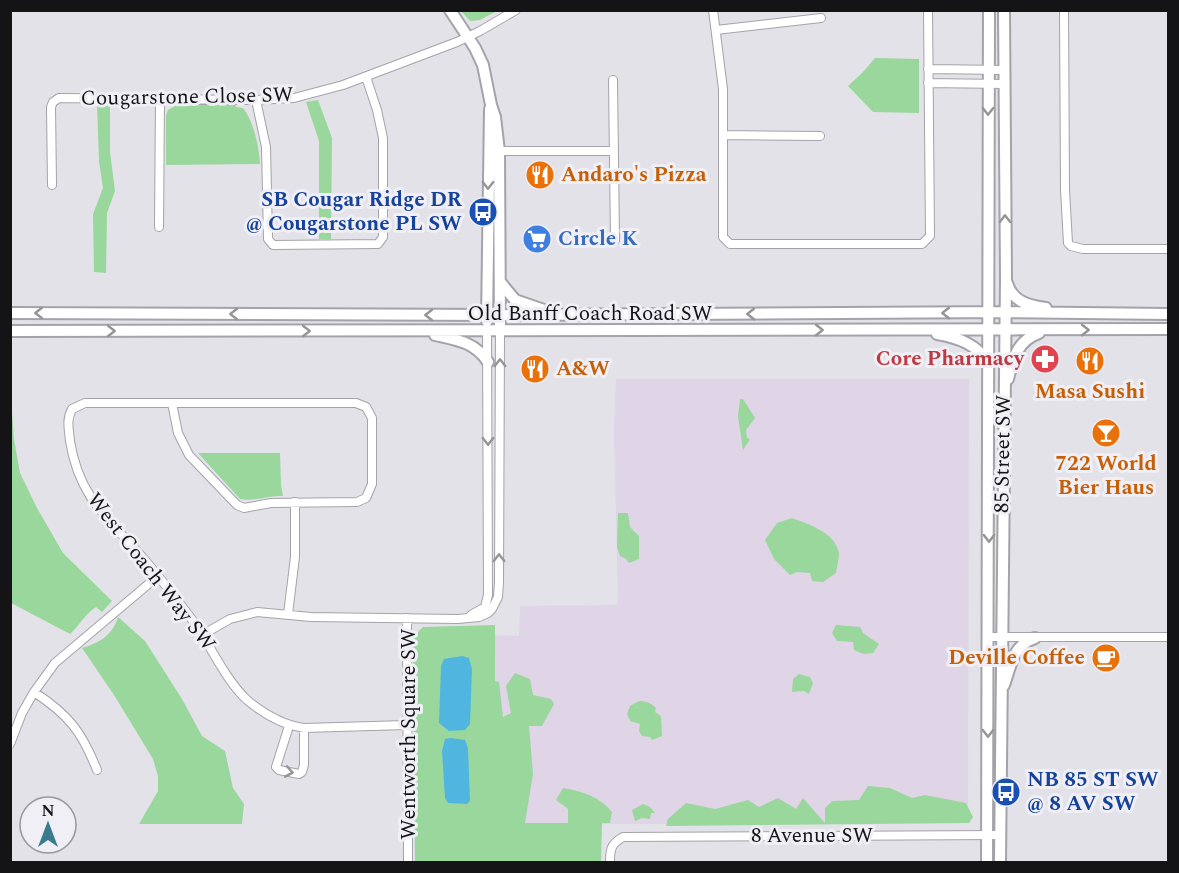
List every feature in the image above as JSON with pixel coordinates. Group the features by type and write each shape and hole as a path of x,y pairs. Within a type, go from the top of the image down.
{"main road":[{"path":"450,10 483,65 497,124 487,331"},
{"name":"85 Street SW","path":"987,862 989,10"},
{"name":"85 Street SW","path":"1000,862 1006,278 1004,10"},
{"path":"493,212 500,283 500,331"},
{"path":"1006,278 1012,294 1020,301 1035,307 1082,314"},
{"path":"500,283 515,300 559,315"},
{"name":"Old Banff Coach Road SW","path":"10,313 559,315 1005,312 1168,314"},
{"path":"912,329 945,335 969,344 983,356 988,374"},
{"name":"Old Banff Coach Road SW","path":"10,331 1168,329"},
{"path":"414,330 471,345 483,354 488,362"},
{"path":"1004,394 1012,363 1021,344 1029,336 1051,330"},
{"path":"1001,694 1015,653 1026,641 1035,638"}],"street":[{"name":"Cougarstone Close SW","path":"52,185 51,107 56,100 294,98 366,77 468,37 516,10"},
{"path":"713,10 723,76 723,237 730,244 922,244 930,236 928,10"},
{"path":"1064,10 1065,190 1068,243 1083,249 1168,249"},
{"path":"716,30 820,18"},
{"path":"928,69 1004,70"},
{"path":"256,100 266,147 268,239 273,245 378,244 383,237 384,138 366,77"},
{"path":"613,80 615,240"},
{"path":"928,83 1004,84"},
{"path":"159,226 160,99"},
{"path":"724,135 820,136"},
{"path":"494,151 614,151"},
{"path":"485,611 488,595 487,331"},
{"path":"485,611 496,603 499,592 500,331"},
{"name":"West Coach Way SW","path":"172,403 85,403 72,410 68,420 72,449 79,473 88,493 108,523 158,576 202,635 231,681 260,711 289,726 304,728 406,725"},
{"path":"172,403 356,403 366,407 372,418 370,493 357,502 271,503 244,508 232,503 189,455 178,433 172,403"},
{"path":"488,418 500,418"},
{"path":"488,499 499,499"},
{"path":"288,614 295,556 295,502"},
{"path":"10,744 22,713 55,663 158,576"},
{"name":"Wentworth Square SW","path":"408,862 407,618 459,619 485,611"},
{"path":"202,635 218,624 257,612 311,616 407,618"},
{"path":"988,637 1168,637"},
{"path":"34,692 58,708 76,727 98,770"},
{"path":"289,726 276,764 279,771 299,774 304,765 304,728"},
{"name":"8 Avenue SW","path":"610,862 610,848 623,837 1000,835"}],"shaded area":[{"path":"616,379 969,379 968,810 825,824 496,824 495,635 519,636 520,606 617,605 618,602 614,430"}],"green space":[{"path":"461,11 497,11 480,20 470,21"},
{"path":"875,58 919,59 919,113 873,112 848,86"},
{"path":"318,100 332,138 331,239 319,239 319,141 306,102"},
{"path":"235,104 236,107 243,108 253,127 260,164 166,165 166,115 168,110 175,106"},
{"path":"97,105 110,105 110,152 115,191 107,213 106,273 94,272 93,214 103,188 99,161"},
{"path":"11,399 14,439 20,473 37,508 63,553 112,601 102,612 96,607 92,610 70,634 11,603"},
{"path":"740,399 743,399 755,418 746,430 747,438 750,439 743,450 738,416"},
{"path":"198,453 280,453 283,496 240,499"},
{"path":"618,513 628,513 630,527 639,536 639,559 629,563 620,556 617,547"},
{"path":"792,518 827,534 836,546 839,553 836,573 823,582 812,581 810,573 797,572 790,575 774,559 765,540 777,523"},
{"path":"118,617 145,641 182,699 202,736 225,751 233,788 244,804 242,824 139,824 158,791 158,776 153,759 82,648 94,644 109,633"},
{"path":"495,625 495,681 499,682 503,717 511,713 506,686 515,673 530,679 533,695 551,699 554,704 542,726 529,726 533,774 525,823 568,823 568,809 556,800 563,788 584,793 596,799 612,812 610,823 602,823 601,862 415,862 413,637 423,627"},
{"path":"836,625 860,627 863,633 879,644 873,653 864,654 854,650 853,642 837,641 832,633"},
{"path":"799,674 810,677 813,683 809,694 804,691 792,692 793,679"},
{"path":"644,701 656,708 655,712 661,716 662,736 652,740 650,737 642,736 639,731 640,724 630,721 627,714 630,706"},
{"path":"868,786 890,788 912,798 925,795 966,803 973,817 969,823 666,826 668,819 686,803 715,809 748,800 759,807 778,798 796,809 803,798 825,823 825,808 832,801 859,800"},
{"path":"643,804 655,813 651,813 650,819 642,818 635,821 632,810"}],"water":[{"path":"462,656 469,658 472,669 470,724 465,730 449,731 439,723 441,666 444,659"},
{"path":"445,739 465,740 468,748 470,801 467,804 448,803 445,798 442,751"}],"place":[{"name":"Andaro's Pizza","path":"540,175"},
{"name":"SB Cougar Ridge DR @ Cougarstone PL SW","path":"483,212"},
{"name":"Circle K","path":"537,239"},
{"name":"Core Pharmacy","path":"1045,359"},
{"name":"Masa Sushi","path":"1090,361"},
{"name":"A&W","path":"535,369"},
{"name":"722 World Bier Haus","path":"1106,433"},
{"name":"Deville Coffee","path":"1106,658"},
{"name":"NB 85 ST SW @ 8 AV SW","path":"1006,792"}]}
